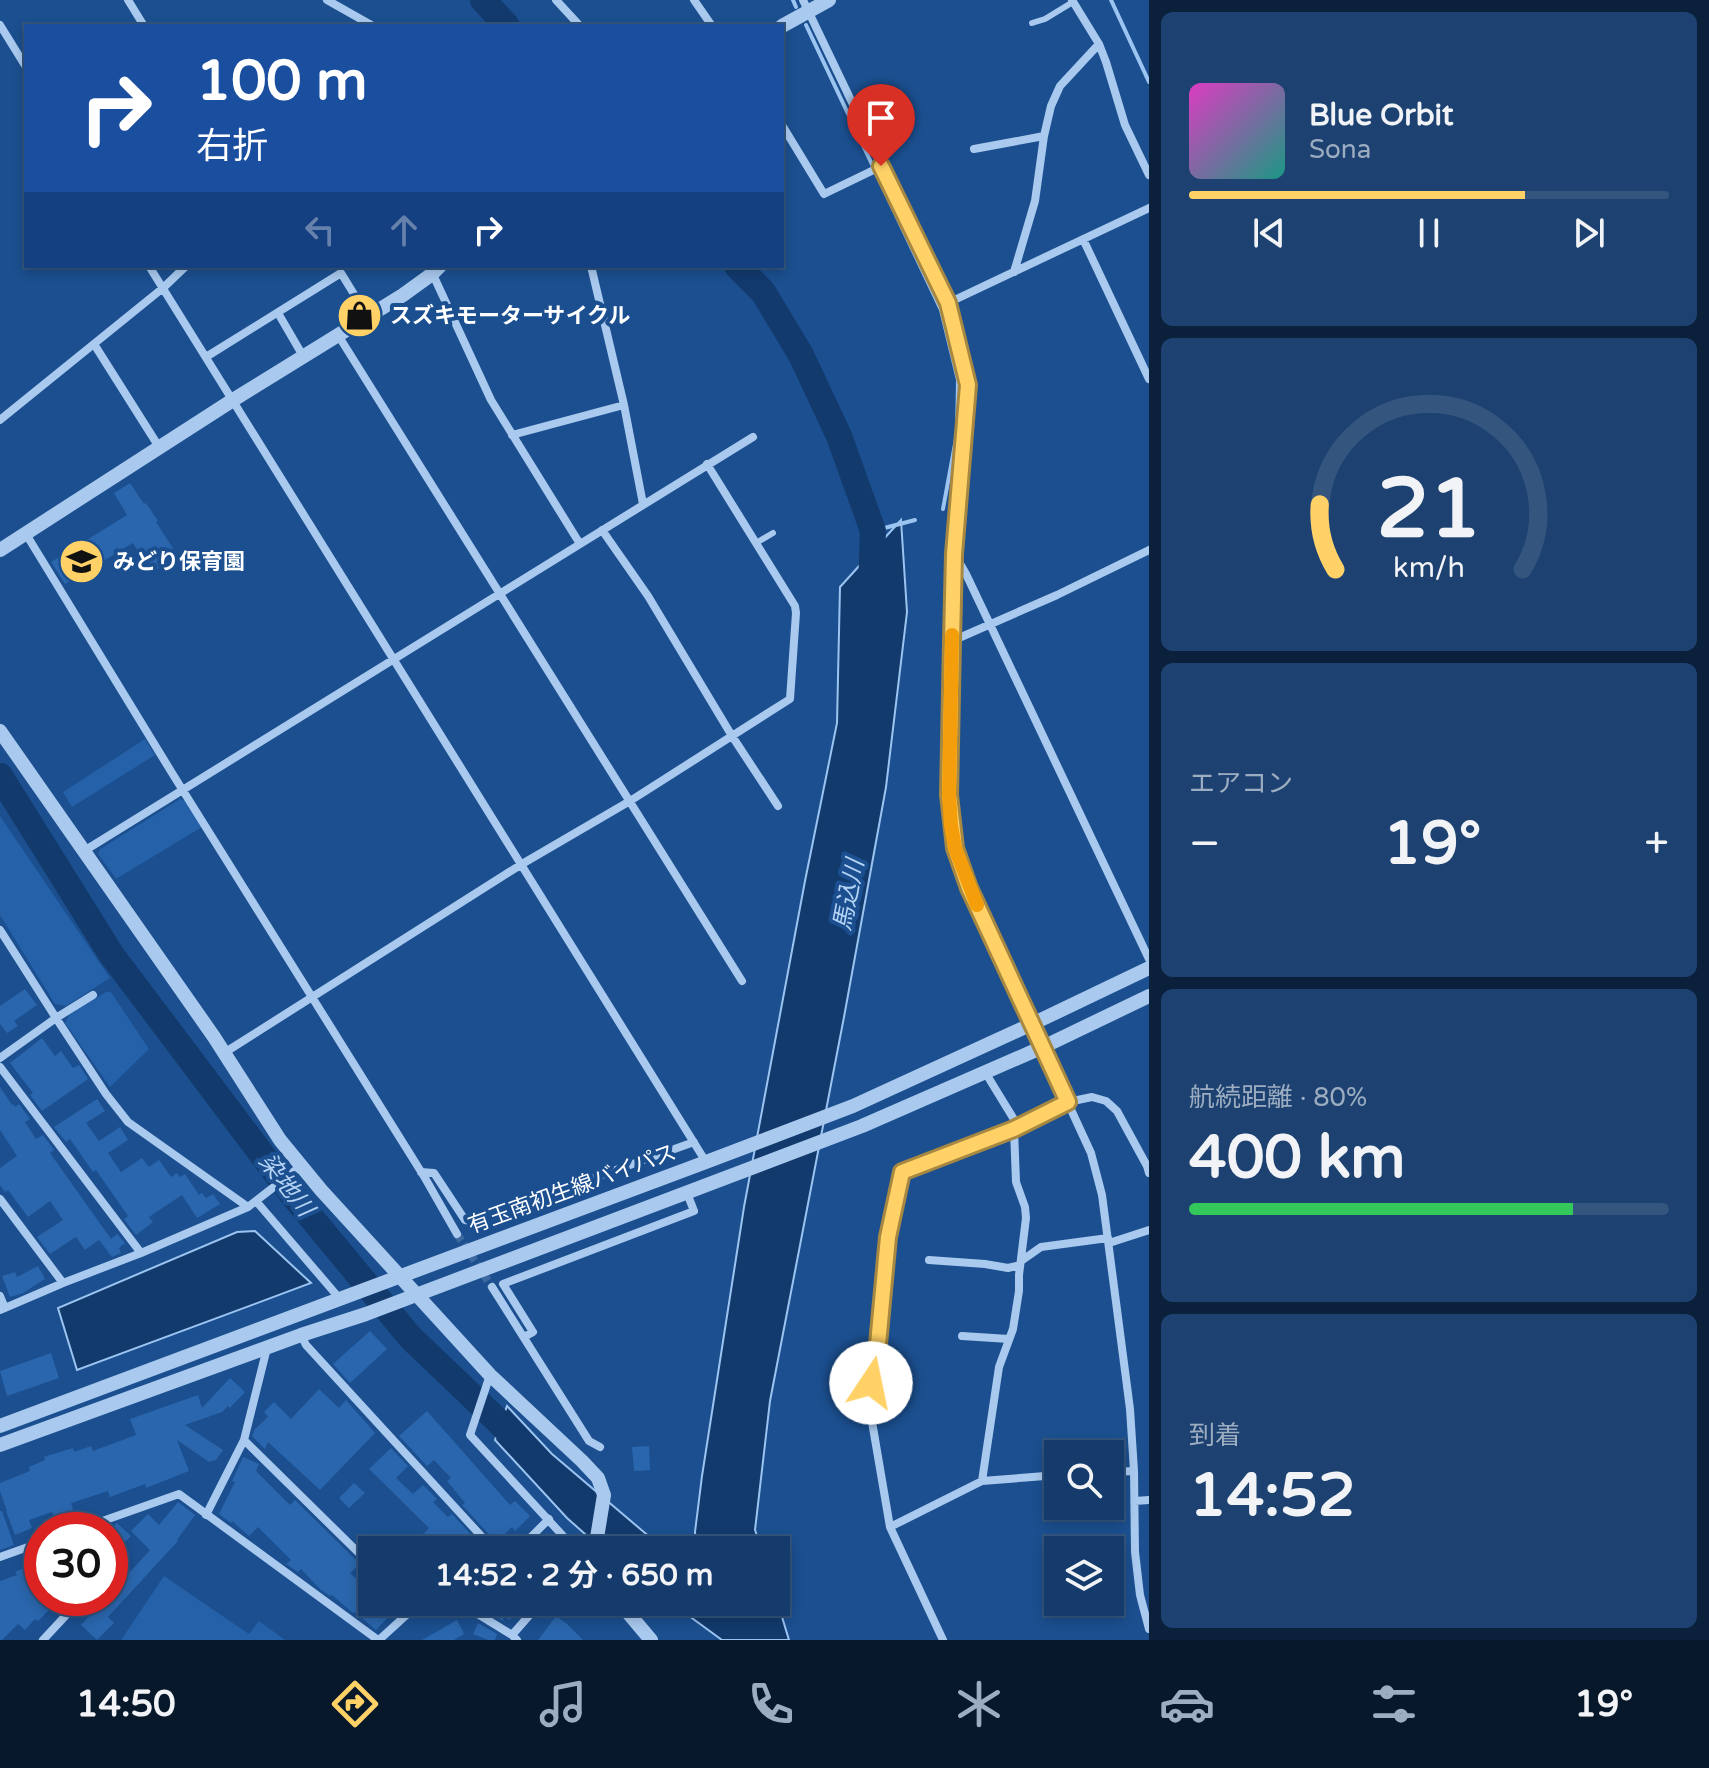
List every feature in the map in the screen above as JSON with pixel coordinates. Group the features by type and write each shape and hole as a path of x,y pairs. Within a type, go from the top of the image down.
{"street":[{"path":"128,0 143,24"},
{"path":"327,0 369,24"},
{"path":"556,0 578,24"},
{"path":"694,0 711,24"},
{"path":"784,24 806,6 829,0"},
{"path":"1073,1 1099,44 1125,125 1149,175"},
{"path":"806,6 948,303 968,385 954,554 949,795 955,848 969,888 1091,1153 1102,1195 1130,1409 1135,1552 1140,1595 1149,1629"},
{"path":"0,25 24,64"},
{"path":"1014,272 1035,201 1051,106 1060,86 1099,44"},
{"path":"784,128 824,194 881,166"},
{"path":"974,149 1044,136"},
{"path":"948,303 1149,208"},
{"path":"1083,239 1149,379"},
{"path":"150,268 706,1162"},
{"path":"0,420 184,268"},
{"path":"591,268 624,405 643,504"},
{"path":"0,550 368,317 434,269 491,400 580,544"},
{"path":"206,357 341,273 368,317"},
{"path":"278,313 303,356"},
{"path":"338,335 742,981"},
{"path":"94,344 159,447"},
{"path":"512,435 624,405"},
{"path":"84,851 753,437"},
{"path":"224,1053 522,864 788,702 791,696 795,606 707,464"},
{"path":"602,530 648,596 778,806"},
{"path":"26,534 457,1234"},
{"path":"952,641 1149,550"},
{"path":"954,554 1149,959"},
{"path":"0,731 224,1053 299,1168 413,1296 490,1375 591,1469 604,1495 597,1536"},
{"path":"0,930 106,1094 128,1122 248,1207"},
{"name":"有玉南初生線バイパス","path":"0,1426 853,1106 1149,968"},
{"path":"0,1058 93,995"},
{"name":"有玉南初生線バイパス","path":"0,1445 366,1314 856,1127 1043,1047 1149,996"},
{"path":"0,1067 141,1253"},
{"path":"982,1481 999,1367 1009,1339 1019,1291 1026,1218 1016,1182 1016,1128 985,1072"},
{"path":"943,1640 890,1527 870,1410 888,1237 902,1172 1016,1128 1068,1102 1092,1097 1106,1101 1117,1111 1149,1173"},
{"path":"421,1172 434,1173 465,1220 471,1222 694,1142"},
{"path":"0,1296 2,1309 141,1253 248,1207 299,1168"},
{"path":"524,1337 533,1332 503,1284 694,1211 687,1193"},
{"path":"0,1199 63,1283"},
{"path":"256,1201 345,1297"},
{"path":"929,1260 1008,1268 1041,1247 1109,1241 1149,1230"},
{"path":"492,1287 589,1441 600,1447"},
{"path":"301,1335 306,1345 481,1536"},
{"path":"962,1336 1009,1339"},
{"path":"206,1515 244,1440 267,1348"},
{"path":"490,1375 470,1435 564,1536"},
{"path":"244,1440 358,1552"},
{"path":"1124,1471 1134,1471"},
{"path":"890,1527 982,1481 1044,1476"},
{"path":"128,1512 179,1494 378,1640 389,1636 403,1616"},
{"path":"1135,1501 1149,1500"},
{"path":"532,1536 549,1519"},
{"path":"0,1557 24,1548"},
{"path":"43,1640 65,1616"},
{"path":"481,1616 514,1638 530,1616"},
{"path":"630,1616 646,1638"}],"lane":[{"path":"1032,23 1045,19 1073,1"},
{"path":"756,543 773,533"}],"shaded area":[{"path":"145,739 155,755 72,807 63,792"},
{"path":"180,799 186,801 202,827 116,879 98,854 100,849"},
{"path":"0,816 110,978 66,1006 55,1004 0,915"},
{"path":"106,992 111,992 149,1049 110,1087 65,1023 69,1015"},
{"path":"164,1576 249,1634 259,1621 285,1640 121,1640"}],"water":[{"path":"901,520 907,612 886,787 770,1401 755,1530 757,1536 695,1536 744,1207 837,723 840,587"},
{"path":"255,1231 311,1283 77,1370 58,1308 237,1232"},
{"path":"507,1406 552,1454 649,1536 587,1536 495,1440"},
{"path":"689,1616 782,1616 789,1640 722,1640"}],"building":[{"path":"130,483 158,521 178,556 151,573 133,543 65,584 51,562 127,515 114,493"},
{"path":"25,989 37,1005 14,1021 18,1026 7,1033 0,1024 0,1006"},
{"path":"42,1038 55,1056 61,1051 73,1068 79,1065 88,1079 42,1111 30,1095 33,1093 10,1063"},
{"path":"0,1087 12,1105 15,1107 19,1104 30,1119 25,1122 36,1139 43,1135 54,1150 50,1153 111,1239 117,1234 125,1243 119,1248 121,1253 112,1257 99,1240 85,1250 76,1237 50,1254 37,1237 63,1220 50,1201 28,1217 8,1190 5,1192 0,1185 0,1168 17,1156 0,1130"},
{"path":"97,1099 105,1111 86,1123 99,1141 120,1127 128,1140 108,1153 121,1172 142,1158 149,1167 159,1160 171,1177 177,1173 180,1177 185,1174 199,1195 202,1193 206,1198 213,1194 220,1204 197,1218 182,1195 149,1217 153,1222 136,1235 124,1219 128,1216 96,1170 93,1172 70,1139 66,1142 54,1127"},
{"path":"38,1266 45,1279 10,1297 2,1276 15,1272 17,1277"},
{"path":"370,1331 387,1349 350,1383 333,1364"},
{"path":"51,1353 59,1378 7,1396 0,1371"},
{"path":"230,1378 245,1392 230,1408 228,1406 222,1412 185,1425 223,1450 216,1460 209,1462 177,1440 189,1471 146,1488 145,1484 110,1497 108,1491 71,1503 73,1510 67,1512 24,1512 24,1531 15,1535 0,1483 30,1471 29,1467 45,1460 44,1457 73,1448 74,1452 91,1446 93,1451 136,1435 130,1419 198,1395 202,1408"},
{"path":"319,1389 339,1408 346,1400 375,1433 320,1490 268,1442 265,1449 252,1436 268,1417 264,1412 274,1402 291,1419"},
{"path":"427,1411 510,1505 515,1501 530,1516 515,1531 512,1527 502,1536 490,1536 462,1505 465,1503 447,1481 451,1478 434,1460 427,1466 399,1436"},
{"path":"649,1446 650,1470 634,1471 632,1447"},
{"path":"391,1448 408,1466 396,1478 413,1494 423,1485 437,1499 433,1502 448,1517 452,1514 472,1536 421,1536 429,1528 369,1469"},
{"path":"243,1457 259,1464 256,1471 290,1505 295,1500 358,1562 350,1573 358,1581 358,1615 321,1590 301,1569 298,1572 286,1564 291,1560 258,1527 249,1536 219,1514 235,1482 232,1481"},
{"path":"354,1483 365,1493 349,1508 339,1498"},
{"path":"178,1502 195,1515 178,1541 128,1595 128,1574 150,1550 131,1531 148,1514 159,1525"},
{"path":"0,1511 14,1545 0,1550"},
{"path":"24,1568 24,1616 43,1616 38,1621 35,1619 25,1630 18,1624 0,1640 0,1581 17,1575 15,1572"},
{"path":"89,1616 109,1616 114,1623 97,1640 81,1625"},
{"path":"360,1616 389,1616 376,1630"},
{"path":"494,1616 513,1616 510,1620 504,1617 503,1621"},
{"path":"556,1616 583,1640 538,1640"},
{"path":"457,1620 464,1634 454,1640 422,1640"},
{"path":"478,1623 497,1634 495,1640 473,1634"}],"waterway":[{"name":"馬込川","path":"483,0 505,24"},
{"path":"793,0 796,7"},
{"path":"1111,0 1149,82"},
{"path":"806,25 941,310 958,380 957,433 943,509"},
{"name":"馬込川","path":"739,268 763,292 801,355 839,436 873,531 871,587"},
{"path":"873,531 915,520"},
{"name":"染地川","path":"0,776 111,954 291,1193 410,1337 525,1450"}],"tunnel":[{"path":"457,1234 492,1287"}],"slow traffic":[{"path":"952,635 949,729 951,825 955,848 977,905"}],"place":[{"name":"スズキモーターサイクル","path":"359,316"},
{"name":"みどり保育園","path":"82,562"}],"route":[{"path":"871,1383 885,1288 888,1237 902,1172 1014,1129 1068,1102 969,888 955,848 949,795 949,729 954,554 968,385 948,303 881,166"}]}
